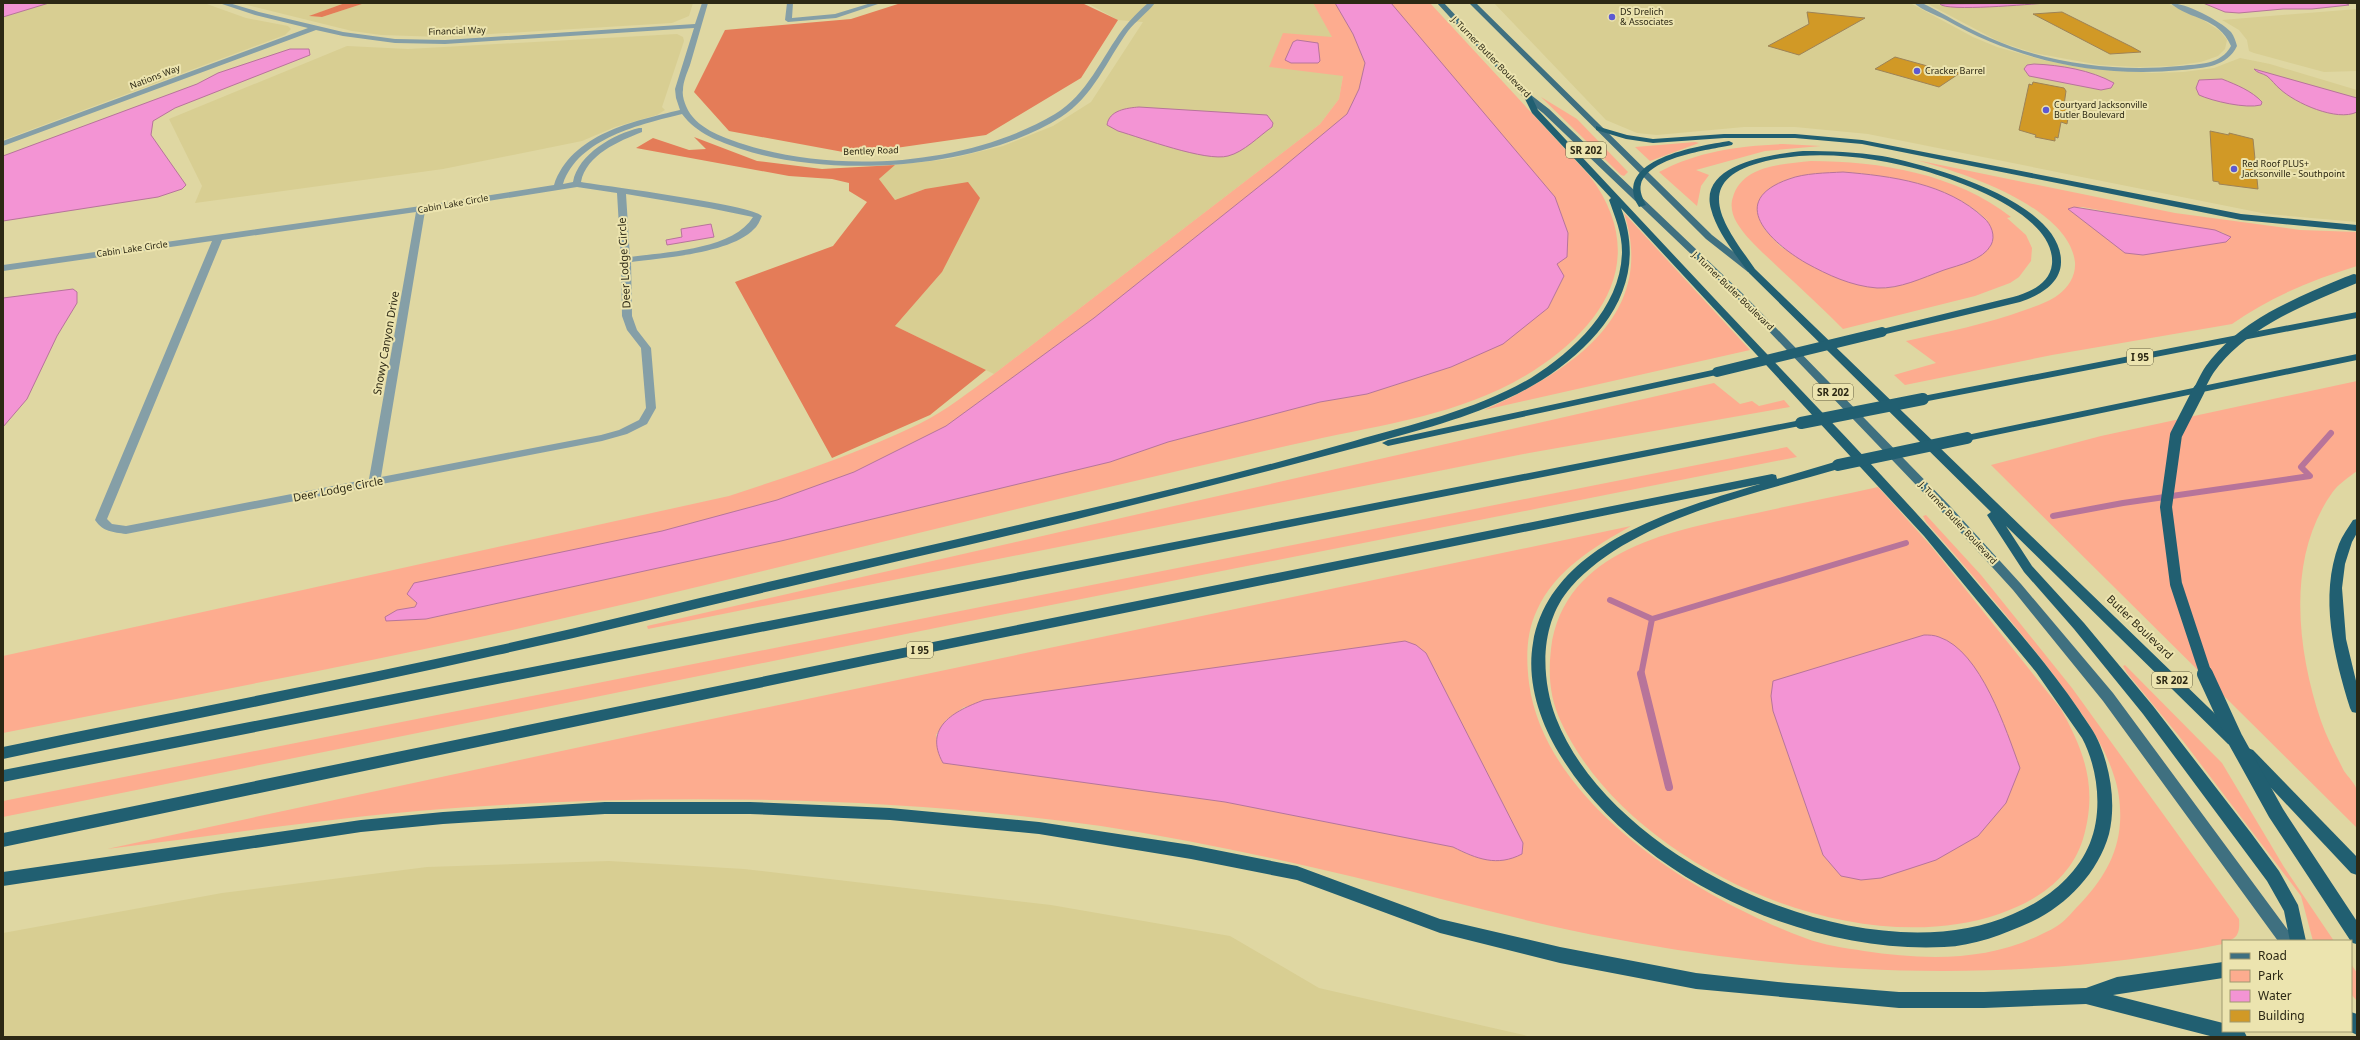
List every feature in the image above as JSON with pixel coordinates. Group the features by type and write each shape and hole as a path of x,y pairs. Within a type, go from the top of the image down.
{"highway":[{"path":"1528,97 1535,111 1887,486 2025,650 2064,699 2092,743 2105,786 2105,811 2102,836 2091,861 2073,885 2049,904 2021,920 1987,932 1954,939 1918,941 1876,937 1835,930 1791,918 1754,904 1710,883 1670,859 1636,832 1583,779 1549,726 1541,698 1538,673 1538,648 1543,626 1552,605 1567,583 1591,561 1628,538 1688,512 1838,465"},
{"path":"1599,128 1626,137 1653,141 1724,136 1795,136 1862,142 2241,217 2357,228"},
{"path":"1642,205 1637,194 1637,183 1644,172 1677,155 1696,149 1758,137"},
{"path":"1295,462 1469,427 1717,372 2019,298 2042,288 2054,274 2057,261 2053,244 2041,227 1999,197 1944,174 1913,165 1867,157 1821,153 1791,155 1746,164 1731,172 1718,183 1714,194 1713,205 1718,219 1751,270"},
{"path":"3,753 466,658 984,538 1295,462 1442,421 1482,406 1515,391 1566,358 1590,336 1607,314 1624,276 1626,248 1624,233 1617,208 1607,189"},
{"name":"SR 202","path":"1751,270 1982,497"},
{"path":"2355,279 2297,303 2248,333 2210,369 2188,401 2174,436 2167,476 2167,534 2180,601 2201,665 2224,718 2264,792 2317,879 2357,936"},
{"name":"I 95","path":"3,776 2357,315"},
{"name":"I 95","path":"3,840 875,658 1838,465 2357,357"},
{"path":"1982,497 2028,569 2079,626 2148,710 2255,851 2292,910 2298,940"},
{"name":"Butler Boulevard","path":"1982,497 2248,754 2357,868"},
{"path":"2357,522 2348,534 2338,571 2336,604 2340,651 2357,708"},
{"path":"3,879 361,826 443,818 605,808 750,808 890,814 1039,828 1190,852 1297,873 1440,926 1560,956 1696,981 1788,991 1899,1000 1984,1000 2086,996 2206,1026 2222,1032"},
{"path":"2086,996 2117,985 2222,970"},
{"path":"2223,1032 2238,1037"}],"main road":[{"name":"J. Turner Butler Boulevard","path":"1440,3 1528,97 1546,111 1642,205 1744,301 1945,508 2017,587 2108,697 2287,940"},
{"name":"SR 202","path":"1472,3 1709,237 1751,270"}],"street":[{"name":"Financial Way","path":"222,3 314,28 366,38 438,42 698,26"},
{"name":"Bentley Road","path":"704,3 679,89 678,100 690,118 712,136 754,152 778,158 819,162 880,162 962,152 1028,131 1058,116 1073,105 1090,88 1130,22 1152,3"},
{"path":"790,3 788,20 836,16 878,3"},
{"path":"1917,3 1998,44 2032,55 2082,65 2144,70 2169,70 2205,65 2224,59 2232,51 2234,46 2229,34 2216,24 2173,3"},
{"name":"Bentley Road","path":"1130,22 1129,14 1132,10"},
{"name":"Nations Way","path":"3,144 314,28"},
{"path":"558,186 568,163 600,137 627,126 685,111"},
{"path":"577,184 578,175 586,164 620,137 658,125 690,118"},
{"name":"Cabin Lake Circle","path":"3,268 219,236 421,209 577,184 621,190 744,212 758,216 755,224 735,240 716,246 626,260"},
{"name":"Deer Lodge Circle","path":"219,236 101,520 108,527 126,530 602,438 623,432 643,422 651,408 650,369 646,348 632,330 627,316 626,260 621,190"},
{"name":"Snowy Canyon Drive","path":"374,482 421,209"}],"shaded area":[{"path":"49,3 204,3 246,18 288,26 291,29 285,35 3,140 3,17"},
{"path":"239,3 345,3 310,16 322,17 365,3 693,3 689,16 672,23 442,37 381,35 352,31"},
{"path":"345,3 365,3 322,17 309,16"},
{"path":"901,3 1082,3 1118,20 1081,78 986,135 854,154 729,131 694,92 725,30 851,19"},
{"path":"1087,3 1313,3 1333,37 1343,76 1339,99 1320,124 994,374 895,326 942,272 925,189 895,200 879,179 895,165 949,159 1003,146 1053,126 1091,102 1143,22 1118,20"},
{"path":"1494,3 1910,3 1973,37 1997,47 2043,60 2078,67 2152,73 2183,72 2214,68 2240,58 2270,64 2357,90 2357,222 2267,214 1868,134 1795,127 1744,127 1657,135 1637,133 1606,120"},
{"path":"1926,3 2167,3 2203,20 2220,31 2227,40 2225,49 2218,56 2201,62 2172,66 2137,67 2099,65 2034,53 2000,42"},
{"path":"2357,9 2357,71 2324,72 2254,53 2249,51 2247,40 2239,30 2222,20"},
{"path":"677,34 683,37 684,41 662,107 665,110 657,115 615,127 582,141 443,169 195,203 202,186 169,119 347,46 408,49"},
{"path":"694,137 757,161 822,169 895,165 879,179 895,200 925,189 968,182 980,198 942,272 895,326 986,370 930,415 832,458 735,282 833,246 867,202 849,191 849,183 832,179 789,176 636,148 653,138 689,150 706,149"},
{"path":"609,861 744,869 1051,905 1230,936 1319,988 1532,1037 3,1037 3,933 222,893 427,867"}],"green space":[{"path":"1313,3 1335,3 1353,34 1365,63 1359,89 1347,114 1276,173 1094,318 946,426 854,472 777,500 662,531 417,604 415,607 397,610 426,619 781,541 1110,462 1168,442 1320,402 1367,394 1451,367 1548,308 1564,276 1556,264 1568,233 1555,197 1390,3 1430,3 1589,175 1607,204 1616,232 1617,259 1612,285 1599,309 1582,331 1559,352 1533,371 1507,386 1452,408 1396,423 1156,476 647,599 433,647 3,733 3,656 729,496 849,454 896,435 929,419 994,374 1320,124 1339,99 1343,76 1269,67 1283,33 1332,37"},
{"path":"1541,97 1577,119 1628,172 1624,176 1621,175"},
{"path":"1695,142 1699,143 1650,161 1635,147"},
{"path":"1783,144 1821,146 1765,151 1696,170 1709,175 1701,186 1697,206 1659,172 1704,154 1735,148"},
{"path":"1916,160 2175,213 2300,230 2357,232 2357,266 2308,283 2276,297 2246,314 2232,324 2052,355 1905,385 1894,375 1936,363 1906,341 1996,319 2047,302 2058,295 2065,288 2073,276 2075,267 2075,262 2068,242 2054,224 2033,208 2010,194 1959,173","holes":["2082,207 2225,233 2143,255 2125,253 2068,209"]},
{"path":"1811,161 1890,167 1942,180 1966,190 1989,202 2011,217 2007,218 2026,235 2032,248 2031,261 2019,277 2010,283 1975,296 1843,329 1752,242 1741,230 1733,213 1733,197 1738,186 1745,178 1765,168","holes":["1843,172 1901,179 1938,190 1956,198 1987,220 1895,287 1878,288 1848,282 1781,247 1765,230 1768,189 1790,178"]},
{"path":"1624,213 1750,350 1484,410 1546,378 1574,359 1598,337 1617,311 1628,282 1631,250"},
{"path":"2357,381 2357,471 2334,490 2317,519 2308,546 2302,575 2300,605 2306,665 2313,693 2321,721 2329,740 2344,771 2354,783 2357,791 2357,828 1991,465 2101,436"},
{"path":"1714,383 1740,404 1752,401 1759,406 1784,400 1790,407 1529,453 648,629 647,626"},
{"path":"1787,447 1797,457 965,622 3,817 3,801"},
{"path":"1878,487 1931,546 2061,709 2077,741 2087,771 2089,803 2087,821 2078,853 2061,876 2051,886 2039,895 2013,909 1999,914 1940,926 1877,925 1812,913 1748,890 1689,858 1636,819 1592,773 1561,722 1554,704 1550,678 1550,659 1551,649 1560,615 1577,588 1600,566 1628,550 1659,537 1692,527","holes":["1924,635 1940,637 1957,649 1841,876 1823,855 1773,711"]},
{"path":"1926,515 1981,575 2072,688 2239,919 2239,928 2235,937 2230,940 2222,940 2222,944 2148,957 2073,965 1996,970 1919,971 1842,968 1765,961 1690,952 1582,933 1323,870 1228,849 1101,826 1024,816 945,809 786,800 626,800 424,810 288,825 107,849 664,729 1631,526 1603,542 1565,571 1545,596 1533,619 1527,655 1529,683 1541,727 1564,769 1596,807 1634,842 1676,872 1720,899 1764,921 1819,943 1864,951 1932,957 1977,954 1999,950 2042,934 2063,922 2079,905 2101,878 2112,857 2119,835 2119,799 2116,781 2109,763 2097,737 2081,713 2025,638 1926,522 1923,516","holes":["1416,645 1426,653 1523,843 1522,854 1469,855 1453,847 1225,802 943,763 936,735 946,720 964,707"]},
{"path":"2125,665 2222,763 2284,867 2333,940 2313,940 2301,896 2183,741 2127,673 2123,666"},
{"path":"2352,966 2357,973 2357,1001 2352,995"}],"water":[{"path":"3,3 49,3 3,17"},
{"path":"1335,3 1391,3 1555,197 1568,233 1567,257 1557,264 1564,276 1548,308 1503,344 1451,367 1367,394 1320,402 1168,442 1110,462 781,541 426,619 386,621 385,617 397,610 415,607 417,603 407,594 414,583 662,531 777,500 854,472 946,426 1094,318 1276,173 1347,114 1359,89 1365,63 1353,34"},
{"path":"2047,3 1972,7 1946,6 1940,4"},
{"path":"2203,3 2345,3 2349,5 2312,9 2283,9 2239,13 2225,12"},
{"path":"1297,40 1318,43 1320,61 1318,63 1291,63 1285,60 1293,42"},
{"path":"290,49 309,49 310,55 175,108 153,121 151,135 186,185 182,189 158,197 3,221 3,156 197,84 218,73"},
{"path":"2034,64 2075,69 2105,78 2114,83 2111,88 2101,90 2029,76 2024,69 2027,65"},
{"path":"2254,69 2357,98 2357,112 2339,115 2317,110 2296,100 2278,87 2267,76"},
{"path":"2222,79 2249,91 2262,102 2261,105 2247,106 2229,104 2199,95 2196,88 2199,80"},
{"path":"1139,107 1267,115 1273,123 1272,127 1246,147 1234,154 1218,157 1205,156 1158,144 1118,131 1107,125 1108,120 1115,113 1124,109"},
{"path":"1843,172 1880,176 1918,183 1953,197 1969,206 1987,221 1993,234 1991,245 1982,255 1977,258 1894,287 1867,287 1823,272 1806,263 1779,244 1768,233 1760,221 1757,210 1760,198 1770,188 1789,179 1809,174"},
{"path":"2074,207 2215,230 2231,237 2226,242 2143,255 2125,253 2068,209"},
{"path":"711,224 714,237 667,245 666,240 682,237 681,229"},
{"path":"73,289 77,292 77,303 57,336 27,399 3,427 3,298"},
{"path":"1924,635 1937,636 1954,645 1967,658 1990,694 2020,768 2006,803 1978,836 1936,860 1881,878 1861,880 1841,876 1823,855 1773,711 1771,696 1773,681"},
{"path":"1405,641 1416,645 1426,653 1523,843 1522,854 1504,860 1487,860 1470,855 1453,847 1225,802 943,763 938,750 937,740 939,730 945,722 962,709 984,700"}],"building":[{"path":"1807,12 1865,18 1799,55 1768,46 1809,24"},
{"path":"2062,12 2141,52 2110,54 2033,14"},
{"name":"Cracker Barrel","path":"1895,57 1960,73 1939,87 1875,69"},
{"name":"Courtyard Jacksonville Butler Boulevard","path":"2033,82 2064,88 2066,91 2064,105 2070,106 2067,124 2061,122 2058,138 2055,137 2055,141 2035,137 2036,135 2019,130 2029,84 2032,85"},
{"name":"Red Roof PLUS+ Jacksonville - Southpoint","path":"2210,131 2229,135 2229,133 2253,139 2258,189 2219,184 2219,182 2213,181"}],"waterway":[{"path":"2053,516 2123,503 2310,476 2301,467 2331,433"},
{"path":"1652,619 1906,543"},
{"path":"1610,600 1652,619"},
{"path":"1641,674 1652,619"},
{"path":"1641,674 1669,787"}],"place":[{"name":"DS Drelich & Associates","path":"1612,17"},
{"name":"Cracker Barrel","path":"1917,71"},
{"name":"Courtyard Jacksonville Butler Boulevard","path":"2046,110"},
{"name":"Red Roof PLUS+ Jacksonville - Southpoint","path":"2234,169"}]}
